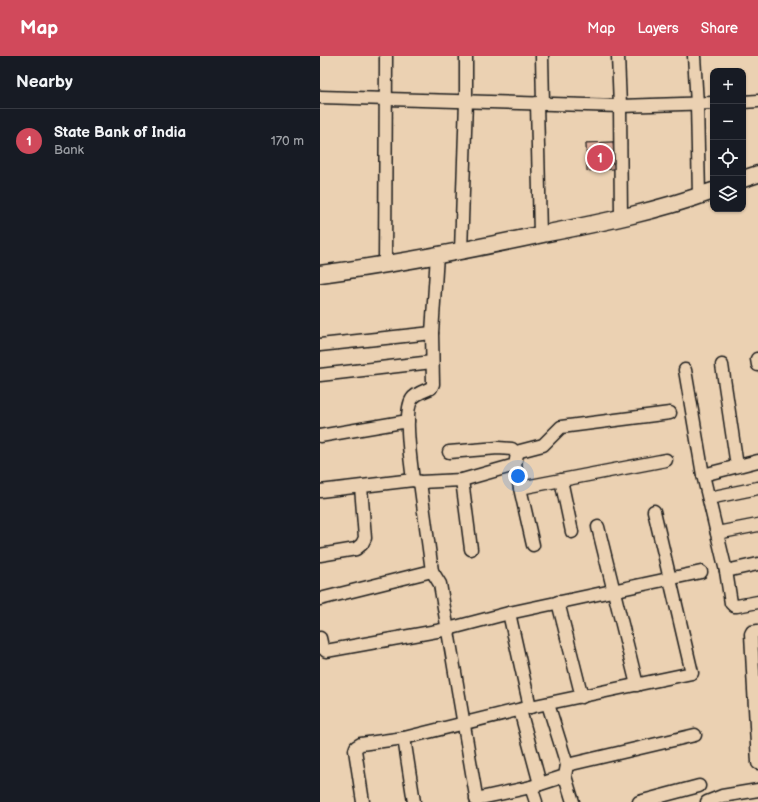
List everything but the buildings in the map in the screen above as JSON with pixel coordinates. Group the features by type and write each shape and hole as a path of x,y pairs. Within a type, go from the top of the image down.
{"street":[{"path":"385,265 386,56"},
{"path":"461,251 466,56"},
{"path":"540,235 540,104 542,56"},
{"path":"618,56 620,106 620,218"},
{"path":"320,274 385,265 540,235 620,218 706,193 694,56"},
{"path":"320,97 620,106 710,103"},
{"path":"746,102 758,101"},
{"path":"746,178 758,174"},
{"path":"437,255 432,333 432,387 412,399 408,421 416,481 432,571 440,584 477,800 536,785 566,770 695,735"},
{"path":"320,345 432,333"},
{"path":"320,375 432,362"},
{"path":"722,366 737,466"},
{"path":"685,370 704,475 726,571 731,603 734,606 737,606 758,602"},
{"path":"320,491 416,481 462,480 516,459 520,451 543,445 561,427 670,413"},
{"path":"320,436 408,421"},
{"path":"449,452 498,448 512,449 516,459 520,488 533,545"},
{"path":"520,488 666,460"},
{"path":"704,475 758,461"},
{"path":"462,480 471,549"},
{"path":"561,480 572,532"},
{"path":"320,555 356,549 362,544 365,538 361,486"},
{"path":"709,498 758,488"},
{"path":"363,802 355,750 356,746 361,744 404,738 525,708 692,674 654,511"},
{"path":"717,533 758,525"},
{"path":"598,527 637,685"},
{"path":"726,571 758,564"},
{"path":"320,599 432,571"},
{"path":"320,638 322,647 326,651 448,629 509,613 701,572"},
{"path":"558,602 582,697"},
{"path":"509,613 525,708 536,785 536,802"},
{"path":"758,631 752,632 751,634 758,763"},
{"path":"548,704 573,802"},
{"path":"404,738 414,802"},
{"path":"639,802 699,786"},
{"path":"707,802 722,796 758,790"}],"place":[{"name":"State Bank of India","path":"600,158"}]}
